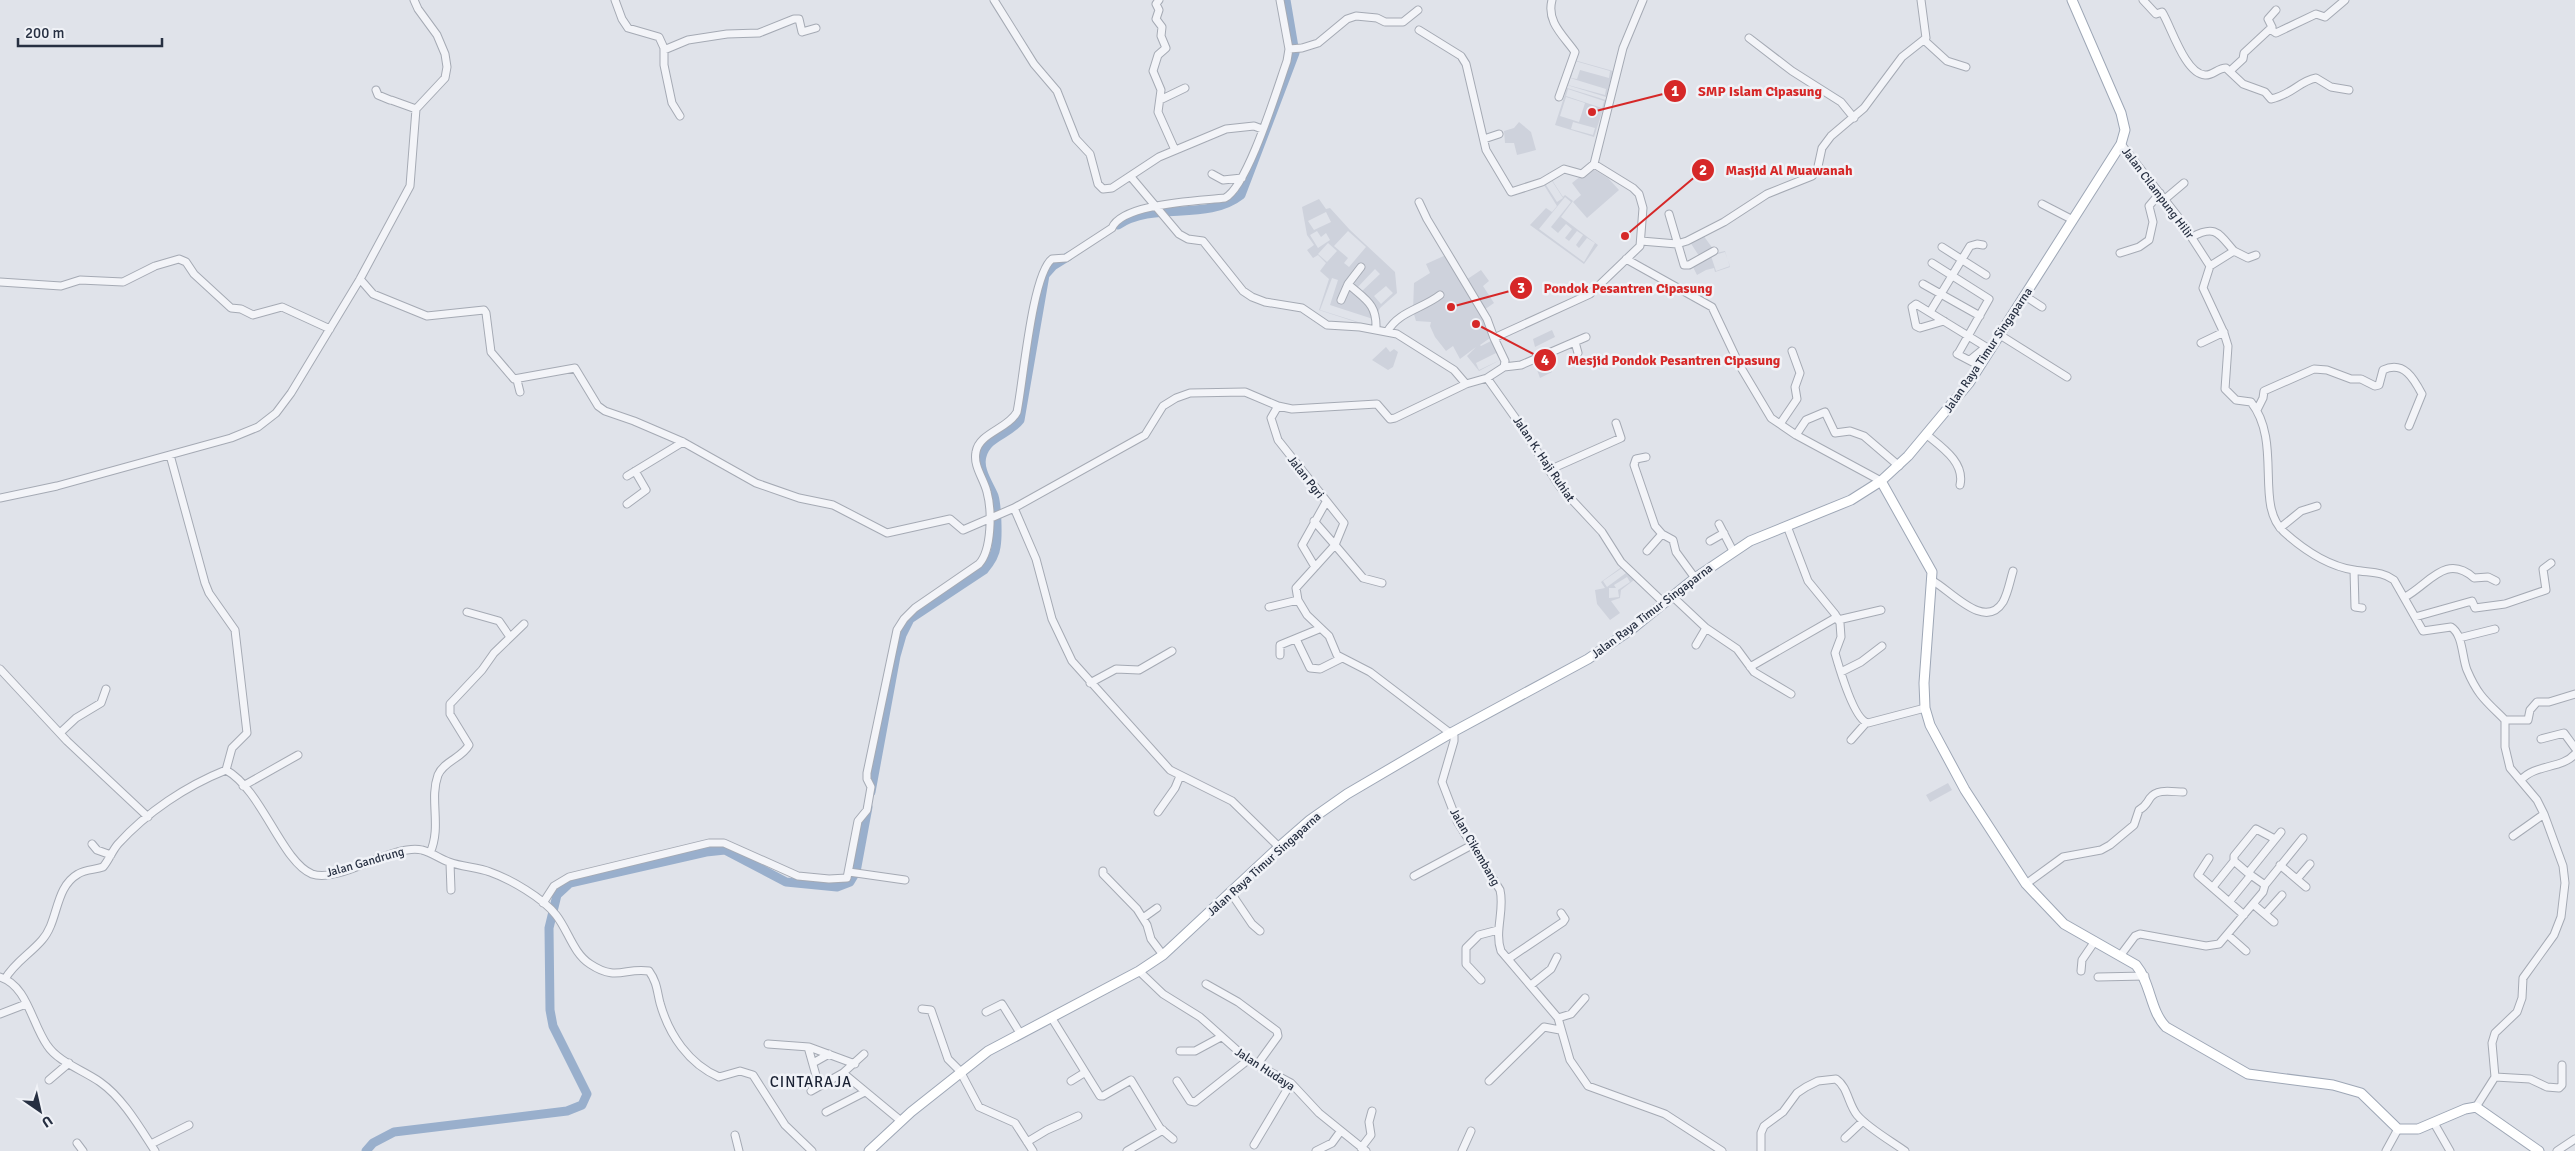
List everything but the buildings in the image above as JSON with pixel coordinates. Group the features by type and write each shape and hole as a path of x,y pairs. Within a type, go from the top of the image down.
{"main road":[{"name":"Jalan Raya Timur Singaparna","path":"869,1151 960,1071 988,1051 1154,962 1310,820 1347,794 1452,733 1588,659 1632,629 1695,578 1733,551 1750,541 1851,500 1881,481 1899,466 1927,435 1980,366 1988,349 2000,335 2121,144 2125,126 2121,113 2072,0"},
{"path":"1881,481 1931,568 1933,581 1924,684 1925,708 1930,725 1965,790 2026,884 2060,920 2136,966 2145,976 2160,1020 2166,1027 2248,1074 2333,1085 2361,1093 2398,1129 2418,1129 2465,1109 2476,1107 2540,1151"}],"street":[{"path":"0,498 57,486 231,438 258,427 276,413 360,280 410,186 416,108 444,78 447,67 445,54 437,35 418,10 414,0"},
{"path":"615,0 622,20 628,28 638,33 657,35 664,50 664,65 672,103 680,116"},
{"path":"994,0 1034,64 1057,91 1076,139 1090,154 1098,184 1106,190 1131,177 1150,162 1226,129 1254,126 1262,129"},
{"path":"1159,0 1156,4 1158,10 1156,19 1162,26 1161,36 1166,48 1158,55 1153,71 1160,87 1159,116 1175,150"},
{"path":"545,904 554,886 569,877 709,843 724,843 798,876 840,880 847,878 853,873 858,821 867,810 871,787 867,779 867,773 897,630 904,619 915,608 969,572 984,559 989,546 987,492 976,462 976,450 979,443 1009,424 1017,412 1029,334 1043,270 1052,260 1066,258 1112,228 1116,221 1127,214 1225,198 1235,190 1242,178 1293,49 1280,0"},
{"path":"1552,0 1550,8 1555,24 1562,38 1575,52 1559,97"},
{"path":"1419,30 1461,56 1466,64 1487,154 1510,192 1542,182 1564,169 1582,174 1595,166 1624,48 1643,0"},
{"path":"2143,0 2156,14 2162,12 2171,27 2174,41 2185,60 2202,75 2207,75 2220,68 2230,71 2242,84 2265,92 2271,99 2283,97 2305,82 2316,78 2331,87 2349,90"},
{"path":"2270,29 2276,33 2316,14 2325,17 2345,0"},
{"path":"1641,242 1677,244 1724,222 1767,194 1812,176 1817,171 1819,157 1826,142 1864,108 1902,57 1924,40 1927,34 1922,1"},
{"path":"1293,49 1318,43 1347,19 1356,16 1377,18 1385,22 1403,22 1418,10"},
{"path":"2230,71 2243,59 2244,53 2270,29 2272,26 2268,19 2276,10"},
{"path":"664,50 688,40 727,34 759,34 794,19 799,19 802,32 816,28"},
{"path":"1749,38 1792,71 1841,102 1854,118"},
{"path":"1924,40 1947,61 1966,67"},
{"path":"1160,100 1185,88"},
{"path":"376,90 378,95 416,108"},
{"path":"1484,139 1500,134"},
{"name":"Jalan Cilampung Hilir","path":"2121,144 2192,237 2210,266"},
{"path":"1494,338 1590,294 1639,248 1643,208 1639,194 1633,188 1595,166"},
{"path":"1212,174 1223,180 1242,178"},
{"path":"1131,177 1184,238 1206,243 1243,291 1252,297 1265,302 1302,308 1327,325 1376,329 1402,336 1454,370 1466,384"},
{"path":"2120,253 2139,247 2149,240 2153,222 2149,206 2184,183"},
{"path":"1419,202 1487,319 1505,361 1504,367"},
{"path":"2042,204 2073,220"},
{"path":"1669,214 1684,266 1714,251"},
{"path":"2192,237 2204,231 2214,231 2224,237 2234,251 2248,258 2256,255"},
{"path":"1930,312 1970,246 1983,245"},
{"path":"1942,247 1986,275"},
{"path":"2234,251 2210,266 2203,288 2224,332 2228,346 2225,383 2227,393 2236,400 2251,402 2257,410 2267,436 2271,509 2280,528 2305,549 2328,562 2354,570 2388,575 2394,580 2405,597 2423,631 2451,627 2457,631 2467,670 2477,693 2505,720 2528,720 2530,710 2537,702 2550,702 2575,694"},
{"path":"0,282 61,286 80,280 123,282 155,266 179,259 186,262 194,274 231,308 242,309 253,315 282,307 330,330"},
{"path":"1626,259 1712,307 1754,392 1772,418 1796,435 1881,481"},
{"path":"1932,263 1989,299 1958,353 1980,366"},
{"path":"1341,300 1348,284 1361,267"},
{"path":"360,280 373,294 427,316 484,310 491,352 511,378 518,380 575,368 601,409 683,442 756,483 799,498 833,505 882,532 892,534 950,519 963,530 1014,508 1145,435 1163,406 1176,398 1208,392 1245,392 1278,406 1292,409 1377,404 1390,419 1466,384 1487,378 1504,367 1521,366 1586,337"},
{"path":"1348,284 1374,309 1376,329"},
{"path":"1923,284 1980,316"},
{"path":"1387,332 1408,310 1420,307 1440,295"},
{"path":"2025,296 2042,306"},
{"path":"1944,321 1916,326 1912,309 1914,304 1930,312 1988,349 1970,360"},
{"path":"2201,343 2224,332"},
{"path":"2000,335 2067,378"},
{"path":"1575,342 1578,353"},
{"path":"1780,424 1797,399 1795,387 1800,373 1792,350"},
{"path":"2257,410 2264,391 2314,369 2327,370 2351,380 2361,379 2375,386 2379,385 2383,370 2395,368 2407,371 2413,376 2422,394 2409,426"},
{"name":"Jalan K. Haji Ruhiat","path":"1487,378 1520,422 1549,470 1573,502 1602,532 1621,562 1664,603"},
{"path":"518,380 520,392"},
{"name":"Jalan Pgri","path":"1278,406 1271,418 1278,440 1344,523 1335,545"},
{"path":"1796,435 1806,420 1825,412 1835,433 1850,431 1864,436 1899,466"},
{"path":"1549,470 1622,438 1616,423"},
{"path":"1927,435 1944,449 1960,468 1962,476 1960,485"},
{"path":"627,476 683,442"},
{"path":"156,1151 106,1087 47,1046 13,983 2,978 43,940 50,928 62,892 69,881 83,871 103,866 117,845 148,817 194,785 226,770 232,748 247,733 235,630 213,600 205,584 170,455"},
{"path":"1646,457 1636,459 1634,465 1651,517 1662,534 1673,540 1676,552 1695,578"},
{"path":"627,504 646,490 635,471"},
{"path":"1315,567 1302,545 1326,502"},
{"path":"2280,528 2301,511 2317,506"},
{"path":"1014,508 1036,559 1052,619 1072,660 1090,683 1161,761 1180,776 1232,801 1279,847"},
{"path":"1314,521 1363,578 1382,583"},
{"path":"1719,524 1733,551"},
{"path":"1787,526 1808,581 1838,618 1841,637 1835,653 1856,709 1866,723"},
{"path":"1647,551 1662,534"},
{"path":"1710,541 1724,534"},
{"path":"1335,545 1298,582 1295,591 1310,620 1329,636 1336,653 1342,658 1370,672 1452,733"},
{"path":"2415,617 2472,602 2475,608 2505,604 2546,590 2543,568 2552,562"},
{"path":"2405,597 2419,589 2433,576 2449,568 2463,568 2474,578 2488,577 2496,581"},
{"path":"2354,570 2355,607 2362,608"},
{"path":"1933,581 1974,611 1987,612 1998,607 2004,600 2013,571"},
{"path":"1672,596 1706,628 1737,650 1757,674 1791,694"},
{"path":"1269,607 1298,600"},
{"path":"1750,667 1838,618 1881,610"},
{"path":"467,612 499,621 510,637"},
{"path":"430,853 437,834 436,795 439,773 469,745 450,714 450,704 482,670 494,653 524,624"},
{"path":"1696,645 1706,628"},
{"path":"1280,655 1280,645 1319,629"},
{"path":"2459,638 2495,629"},
{"path":"1296,639 1310,668 1320,669 1342,658"},
{"path":"1841,672 1861,662 1882,646"},
{"path":"1090,683 1116,669 1139,670 1172,651"},
{"path":"0,669 60,733 148,817"},
{"path":"60,733 76,718 101,703 106,690"},
{"path":"1851,740 1866,723 1925,708"},
{"path":"2476,1107 2495,1076 2492,1043 2495,1033 2521,1004 2523,978 2554,935 2561,917 2565,883 2563,866 2544,814 2537,800 2510,768 2506,757 2505,720"},
{"name":"Jalan Cikembang","path":"1452,733 1454,742 1442,782 1453,812 1500,890 1502,898 1498,930 1501,951 1558,1018"},
{"path":"2541,739 2564,733 2575,748"},
{"path":"2521,780 2533,771 2564,761 2575,754"},
{"path":"243,786 298,755"},
{"name":"Jalan Gandrung","path":"226,770 235,776 261,806 296,862 312,874 330,874 411,849 430,853 450,863 496,874 545,904 556,914 578,952 590,964 618,975 641,970 649,971 657,985 660,1003 668,1025 682,1050 710,1073 719,1077 740,1071 753,1075 763,1094 785,1124 812,1151"},
{"path":"1158,812 1173,791 1180,776"},
{"path":"2026,884 2063,857 2100,850 2110,846 2134,825 2139,810 2147,806 2151,797 2156,794 2183,792"},
{"path":"2512,836 2544,814"},
{"path":"2213,888 2234,861 2234,856 2255,830 2275,839"},
{"path":"2229,902 2281,832"},
{"path":"2120,956 2135,936 2140,934 2214,947 2228,936 2266,888 2265,885 2280,865 2303,838"},
{"path":"92,844 97,850 111,855"},
{"path":"1414,876 1472,845"},
{"path":"2209,858 2197,874 2244,915"},
{"path":"2234,861 2265,885"},
{"path":"450,863 451,890"},
{"path":"2297,879 2310,864"},
{"path":"2280,865 2306,887"},
{"path":"1103,871 1102,874 1122,892 1143,918 1147,932 1163,955"},
{"path":"853,873 905,880"},
{"path":"1230,893 1252,924 1260,931"},
{"path":"2266,914 2282,895"},
{"path":"2253,904 2274,922"},
{"path":"1143,918 1157,908"},
{"path":"1508,959 1563,922 1564,919 1561,913"},
{"path":"1481,980 1466,964 1466,948 1479,935 1498,930"},
{"path":"2228,936 2246,950"},
{"path":"2081,972 2082,960 2095,941"},
{"path":"1531,986 1551,969 1556,957"},
{"name":"Jalan Hudaya","path":"1141,970 1163,994 1200,1017 1248,1060 1292,1084 1340,1132 1364,1149"},
{"path":"2098,977 2145,976"},
{"path":"1206,984 1238,1002 1277,1031 1278,1036 1274,1044 1258,1066"},
{"path":"1585,998 1571,1014 1558,1018 1570,1060 1588,1086 1665,1114 1722,1151"},
{"path":"0,1014 26,1004"},
{"path":"986,1012 1002,1004 1020,1033"},
{"path":"922,1009 931,1010 948,1059 960,1071 979,1107 1015,1123 1033,1151"},
{"path":"1051,1017 1084,1073 1101,1096 1132,1080 1163,1130 1173,1139"},
{"path":"1489,1081 1544,1027 1560,1030"},
{"path":"1180,1051 1195,1051 1221,1037"},
{"path":"768,1044 808,1047 855,1064"},
{"path":"808,1047 819,1086"},
{"path":"812,1064 829,1054"},
{"path":"811,1091 844,1073 864,1054"},
{"path":"1177,1081 1190,1102 1195,1102 1248,1060"},
{"path":"49,1080 69,1063"},
{"path":"2495,1076 2530,1079 2548,1087 2559,1088 2562,1085 2562,1065"},
{"path":"844,1073 901,1121"},
{"path":"1071,1081 1084,1073"},
{"path":"1761,1151 1761,1133 1764,1126 1783,1112 1798,1093 1818,1081 1836,1079 1843,1084 1848,1101 1863,1121 1905,1151"},
{"path":"1254,1145 1292,1084"},
{"path":"826,1112 865,1092"},
{"path":"1364,1149 1371,1135 1369,1122 1372,1111"},
{"path":"1027,1142 1078,1116"},
{"path":"1845,1138 1863,1121"},
{"path":"2434,1123 2450,1151"},
{"path":"151,1144 189,1125"},
{"path":"2386,1151 2398,1129"},
{"path":"1127,1151 1163,1130"},
{"path":"1462,1151 1471,1131"},
{"path":"1316,1151 1332,1143 1340,1132"},
{"path":"735,1135 738,1151"},
{"path":"2557,1151 2575,1139"},
{"path":"77,1143 83,1151"}],"shaded area":[{"path":"1574,60 1613,71 1606,97 1567,85","holes":["1575,61 1610,71 1609,78 1580,70 1577,79 1571,78","1570,78 1606,89 1605,95 1568,85"]},
{"path":"1567,88 1606,100 1594,137 1555,125","holes":["1568,89 1604,101 1602,108 1566,96","1566,97 1585,103 1579,122 1560,116","1573,122 1595,128 1593,135 1571,129"]},
{"path":"1519,122 1531,132 1536,150 1517,155 1514,143 1505,143 1504,131 1514,128"},
{"path":"1591,168 1608,178 1619,190 1587,218 1573,202 1581,195 1572,183"},
{"path":"1552,180 1563,197 1565,195 1573,201 1561,217 1598,245 1584,264 1530,225 1546,208 1552,212 1557,206 1544,185","holes":["1552,181 1563,198 1557,202 1546,185","1565,197 1571,202 1551,227 1558,233 1566,224 1572,229 1565,238 1569,241 1577,231 1583,235 1576,245 1579,248 1587,238 1595,243 1584,262 1539,229"]},
{"path":"1319,199 1326,209 1330,208 1350,230 1395,272 1397,293 1380,308 1371,327 1319,310 1329,279 1320,271 1326,263 1318,255 1313,258 1307,250 1314,245 1307,235 1302,207","holes":["1326,212 1331,222 1314,230 1308,221","1317,231 1321,237 1326,233 1330,240 1318,248 1310,235","1348,231 1366,247 1349,267 1344,263 1348,258 1334,246","1328,243 1337,251 1327,262 1318,254","1375,269 1380,274 1361,292 1357,288","1332,278 1338,280 1330,305 1373,319 1371,326 1320,310","1386,286 1393,293 1381,304 1374,296"]},
{"path":"1703,235 1716,253 1725,251 1728,259 1725,252 1711,256 1716,271 1730,267 1715,272 1714,268 1697,275 1692,265 1701,259 1690,242"},
{"path":"1446,255 1463,282 1481,270 1489,281 1483,286 1494,303 1481,312 1493,336 1480,345 1493,340 1502,359 1479,371 1467,356 1476,347 1460,359 1453,346 1446,351 1435,337 1430,326 1431,322 1416,321 1413,311 1414,283 1430,273 1426,264","holes":["1496,353 1500,360 1479,370 1476,363"]},
{"path":"1552,330 1555,337 1535,347 1533,339"},
{"path":"1386,347 1390,352 1394,349 1398,352 1393,367 1388,370 1372,360"},
{"path":"1549,361 1552,372 1540,378 1536,367"},
{"path":"1623,566 1634,580 1621,590 1620,598 1611,601 1620,613 1610,620 1597,604 1595,590 1605,588 1601,582","holes":["1622,568 1626,573 1607,587 1603,581","1627,577 1630,582 1618,590 1619,597 1609,598 1609,588 1616,588 1614,585"]},
{"path":"1948,783 1952,790 1930,802 1926,795"}],"waterway":[{"path":"1118,225 1132,218 1148,214 1212,208 1227,203 1241,195 1295,53 1286,0"},
{"path":"871,792 896,656 902,635 910,619 984,570 995,553 997,536 996,507 994,496 981,466 982,456 993,440 1020,420 1045,275 1053,266 1069,256"},
{"path":"366,1151 373,1143 394,1132 567,1111 582,1105 587,1094 553,1026 550,1010 549,928 557,895 570,883 706,852 725,850 786,882 837,887 850,882 856,872 868,807"}],"place":[{"name":"SMP Islam Cipasung","path":"1592,112"},
{"name":"Masjid Al Muawanah","path":"1625,236"},
{"name":"Pondok Pesantren Cipasung","path":"1451,307"},
{"name":"Mesjid Pondok Pesantren Cipasung","path":"1476,324"}],"district":[{"name":"CINTARAJA","path":"811,1082"}]}
